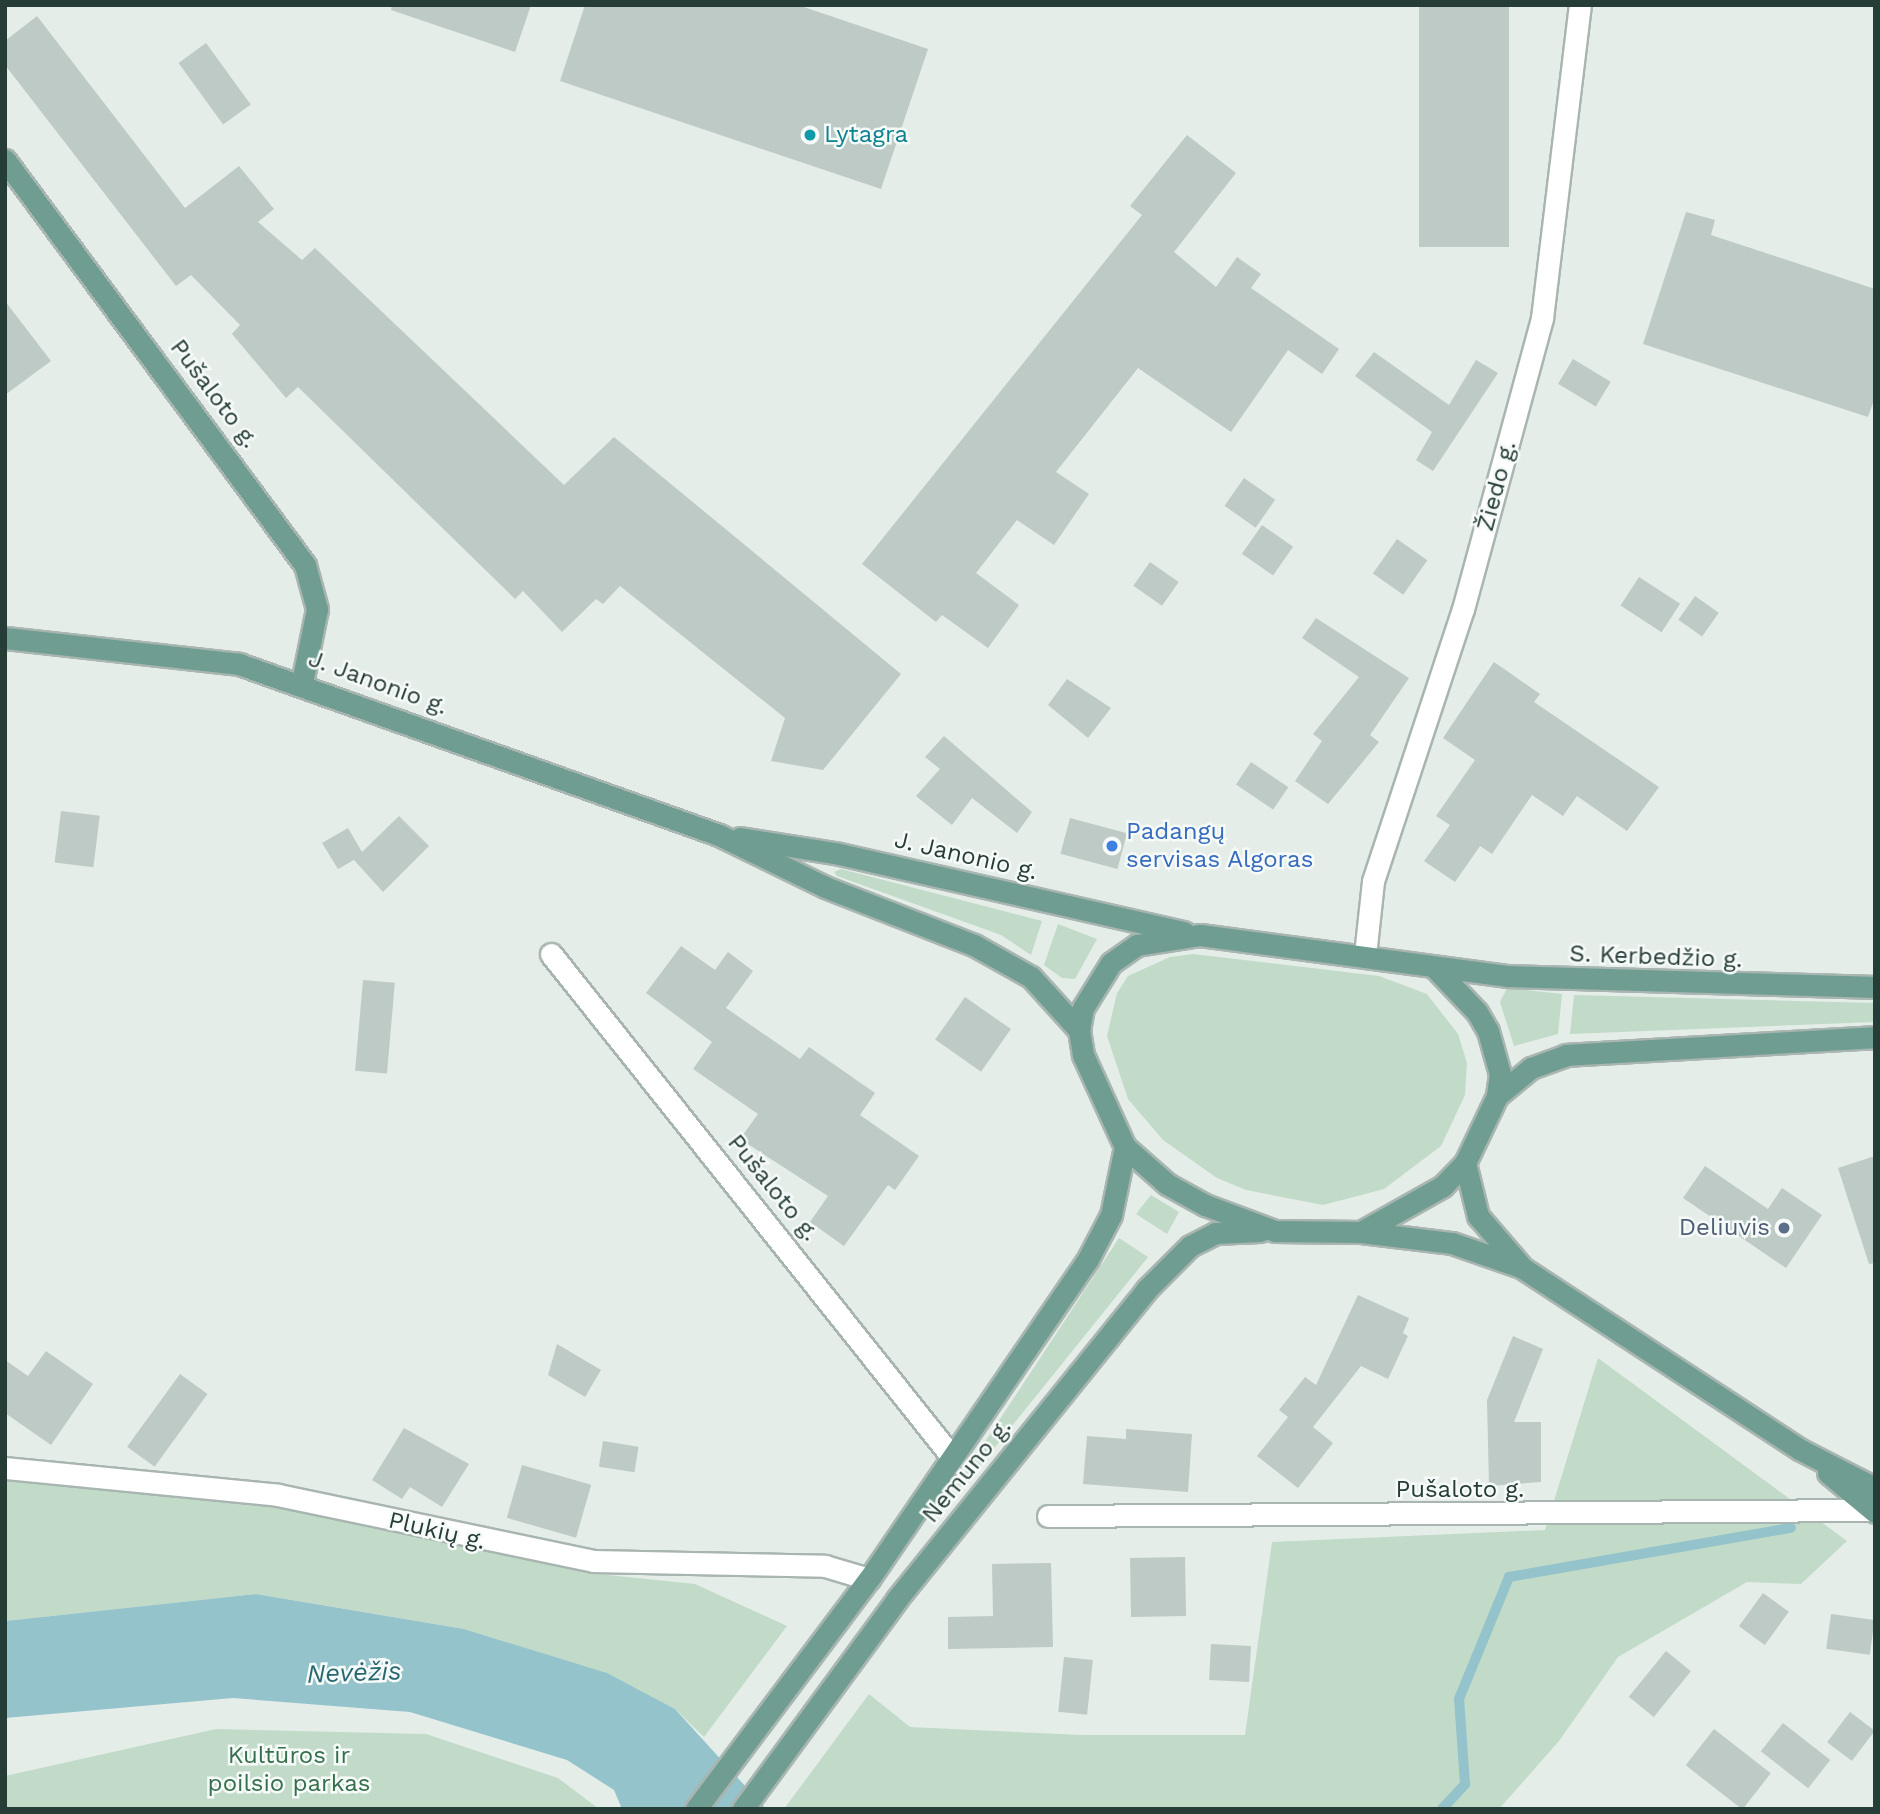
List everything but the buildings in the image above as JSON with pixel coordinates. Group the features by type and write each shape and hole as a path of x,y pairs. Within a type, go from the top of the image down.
{"main road":[{"name":"Pušaloto g.","path":"5,160 305,565 317,609 302,683"},
{"name":"J. Janonio g.","path":"5,638 239,664 302,683 719,835 825,887 974,945 1031,977 1079,1030"},
{"name":"J. Janonio g.","path":"719,835 835,853 1200,935"},
{"name":"S. Kerbedžio g.","path":"1200,935 1364,955 1436,969 1651,984 1875,987"},
{"path":"1200,935 1137,945 1111,963 1091,988 1079,1030 1096,1091 1125,1147 1189,1198 1275,1231"},
{"path":"1361,1232 1420,1202 1465,1163 1497,1096 1500,1073 1488,1031 1477,1012 1436,969"},
{"path":"1497,1096 1531,1068 1566,1055 1875,1037"},
{"name":"Nemuno g.","path":"696,1809 869,1579 1087,1259 1111,1215 1125,1147"},
{"name":"Pušaloto g.","path":"1465,1163 1478,1216 1521,1266"},
{"name":"Pušaloto g.","path":"1361,1232 1452,1243 1521,1266 1799,1449 1875,1488"},
{"name":"Nemuno g.","path":"743,1809 897,1600 1146,1290 1190,1246 1216,1233 1361,1232"},
{"name":"Pušaloto g.","path":"1799,1449 1873,1511"}],"street":[{"name":"Žiedo g.","path":"1364,955 1373,881 1463,609 1542,318 1580,5"},
{"name":"Pušaloto g.","path":"551,954 952,1457"},
{"name":"Plukių g.","path":"5,1468 278,1495 593,1561 825,1566 869,1579"},
{"name":"Pušaloto g.","path":"1048,1516 1873,1511"}],"green space":[{"path":"841,869 1042,921 1031,955 1001,935 837,876 834,872"},
{"path":"1058,924 1097,939 1075,979 1062,978 1044,965"},
{"path":"1193,954 1379,976 1427,994 1458,1034 1467,1063 1465,1095 1441,1146 1384,1189 1323,1205 1246,1190 1217,1178 1163,1140 1128,1099 1107,1036 1117,993 1128,976 1170,957"},
{"path":"1507,988 1562,994 1558,1034 1514,1046 1500,1002"},
{"path":"1574,995 1875,1003 1875,1022 1570,1034"},
{"path":"1151,1195 1179,1212 1167,1234 1136,1214"},
{"path":"1119,1238 1148,1257 966,1483 952,1492"},
{"path":"1598,1358 1847,1541 1801,1584 1747,1582 1618,1657 1559,1741 1499,1809 784,1809 869,1694 910,1727 1082,1735 1245,1735 1272,1542 1545,1530"},
{"path":"5,1481 280,1507 598,1574 695,1584 787,1626 704,1737 675,1709 606,1673 464,1629 257,1594 5,1621"},
{"name":"Kultūros ir poilsio parkas","path":"216,1729 426,1734 558,1778 599,1809 5,1809 5,1776"}],"water":[{"name":"Nevėžis","path":"256,1594 464,1629 607,1673 675,1709 766,1809 622,1809 614,1790 567,1760 410,1712 233,1698 5,1718 5,1621"}],"waterway":[{"path":"1442,1809 1465,1784 1459,1699 1509,1577 1791,1528"}],"place":[{"name":"Lytagra","path":"810,135"},
{"name":"Padangų servisas Algoras","path":"1112,846"},
{"name":"Deliuvis","path":"1784,1228"}]}
